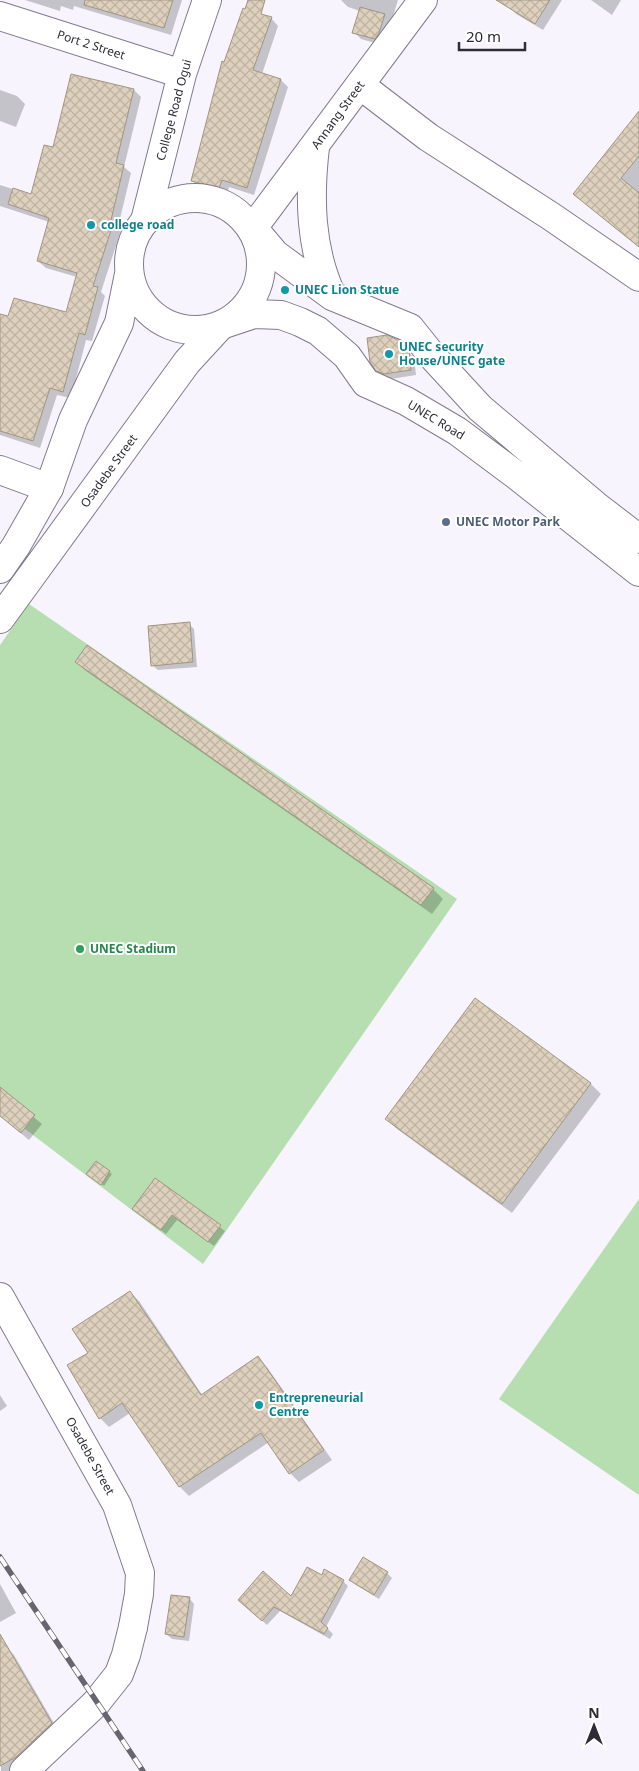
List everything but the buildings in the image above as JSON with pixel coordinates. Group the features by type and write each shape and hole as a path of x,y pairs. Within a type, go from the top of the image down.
{"street":[{"name":"College Road Ogui","path":"145,221 182,74 207,0"},
{"name":"Annang Street","path":"253,228 423,0"},
{"name":"Port 2 Street","path":"0,16 182,74"},
{"path":"360,85 428,137 552,217 639,277"},
{"path":"315,147 311,198 312,224 324,279 332,296"},
{"path":"0,569 16,546 49,488 73,420 119,323 129,274 130,253 135,236 145,221 158,210 176,201 196,198 215,202 233,210 253,228 275,254 332,296 410,328 434,358 480,408 595,505 639,539"},
{"path":"129,274 136,293 147,310 164,322 183,329 204,330 221,325 239,314 252,299 260,280 262,260 253,228"},
{"name":"UNEC Road","path":"221,325 254,314 281,315 318,331 347,356 366,383 406,401 457,431 639,572"},
{"name":"Osadebe Street","path":"0,619 187,362 221,325"},
{"path":"0,470 49,488"},
{"name":"Osadebe Street","path":"0,1297 117,1505 140,1573 139,1594 133,1627 119,1674 96,1703 24,1771"}],"green space":[{"path":"29,604 457,899 203,1264 0,1110 0,645"},
{"path":"639,1199 639,1495 499,1399"}],"railway":[{"path":"0,1557 143,1771"}],"place":[{"name":"college road","path":"91,225"},
{"name":"UNEC Lion Statue","path":"285,290"},
{"name":"UNEC security House/UNEC gate","path":"389,354"},
{"name":"UNEC Motor Park","path":"446,522"},
{"name":"UNEC Stadium","path":"80,949"},
{"name":"Entrepreneurial Centre","path":"259,1405"}]}
